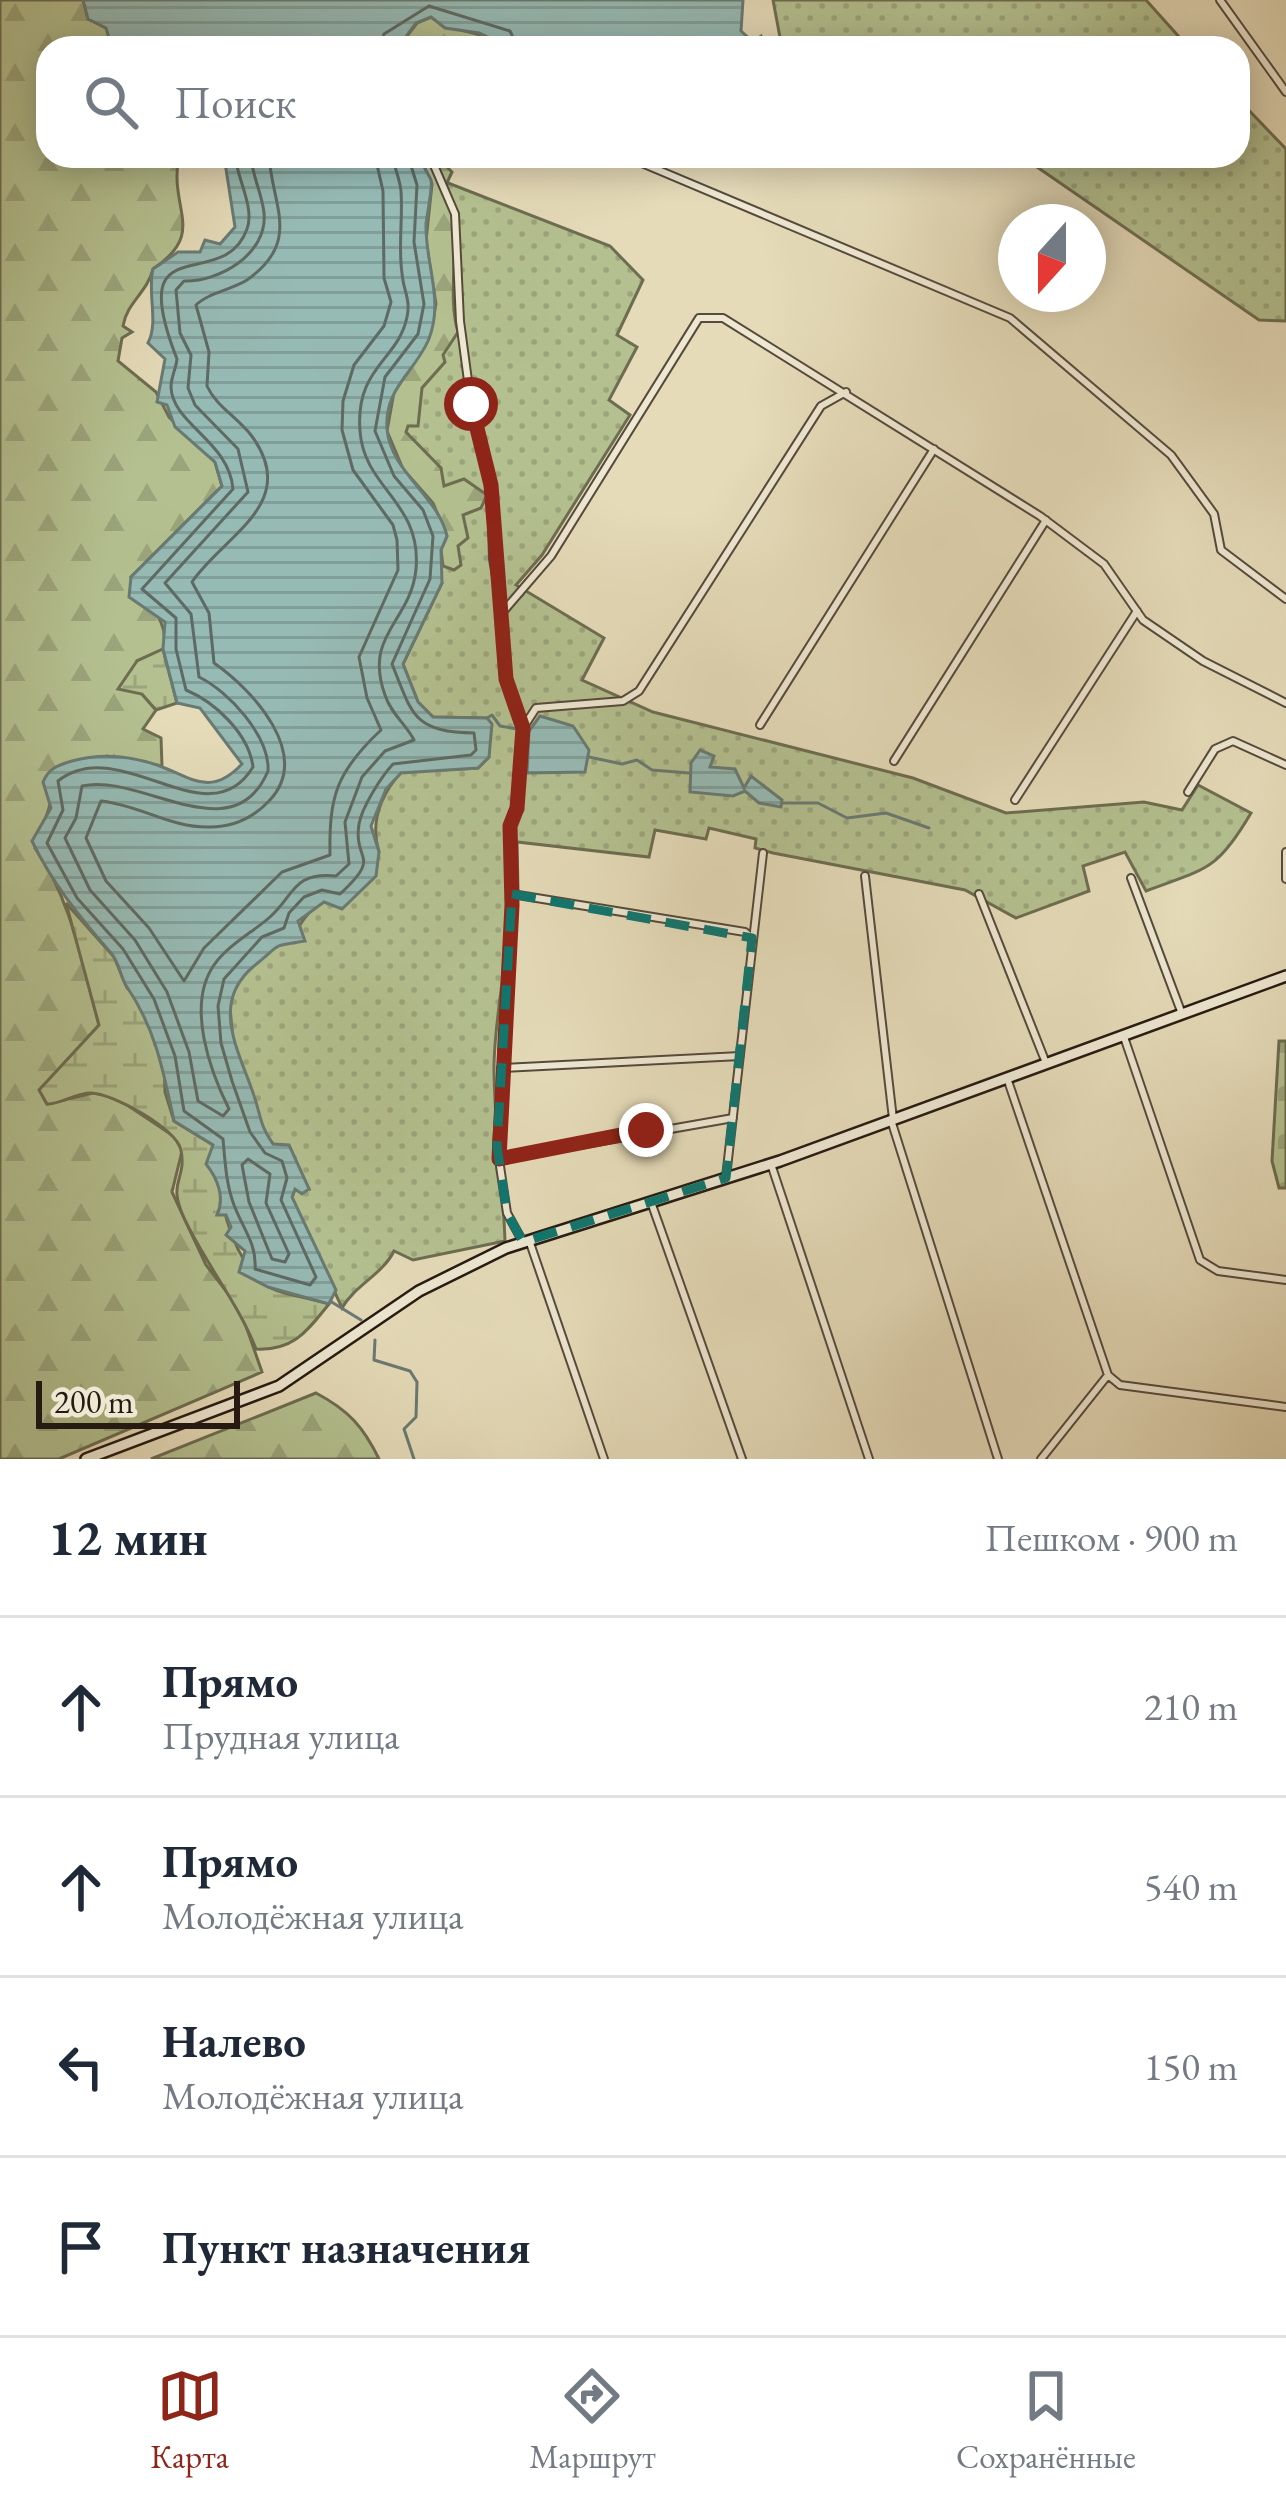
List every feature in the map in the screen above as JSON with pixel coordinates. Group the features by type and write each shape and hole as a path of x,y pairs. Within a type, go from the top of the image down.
{"street":[{"path":"1220,0 1246,36"},
{"path":"1250,42 1286,92"},
{"path":"435,168 455,214 462,338 491,485 493,559 506,679 523,728 517,808 510,826 512,894 499,1159 507,1213 526,1241 604,1459"},
{"path":"654,168 1010,318 1171,454 1214,514 1221,550 1286,599"},
{"path":"502,613 551,556 699,318 723,318 1046,520 1104,564 1143,620 1203,661 1286,703"},
{"path":"523,728 536,708 623,701 639,691 821,406 846,392"},
{"path":"760,725 934,448"},
{"path":"894,760 1046,520"},
{"path":"1015,800 1137,610"},
{"path":"1188,792 1215,749 1233,741 1286,765"},
{"path":"1286,852 1286,879"},
{"path":"726,1178 763,853"},
{"path":"865,876 892,1120 998,1459"},
{"path":"1131,878 1182,1015"},
{"path":"512,894 746,932 752,938"},
{"path":"979,894 1046,1064"},
{"path":"86,1459 279,1386 419,1291 526,1241 771,1163 1286,976"},
{"path":"1124,1037 1200,1260 1218,1271 1286,1280"},
{"path":"501,1068 740,1056"},
{"path":"1007,1078 1108,1375 1120,1385 1286,1407"},
{"path":"499,1159 733,1118"},
{"path":"771,1163 869,1459"},
{"path":"651,1202 742,1459"},
{"path":"1041,1459 1108,1375"}],"highlighted area":[{"path":"512,894 752,938 726,1178 523,1242 507,1213 497,1146"}],"green space":[{"path":"0,0 83,0 88,19 112,36 36,36 36,168 178,168 179,243 153,269 129,310 123,326 132,332 122,338 118,361 156,392 169,417 215,462 222,486 131,577 163,629 163,649 137,661 142,694 156,710 143,729 161,738 162,766 107,756 51,796 37,841 35,848 67,910 99,1025 40,1091 47,1104 93,1093 115,1097 175,1137 182,1151 172,1192 206,1265 240,1309 262,1372 59,1459 0,1459"},
{"path":"773,0 1146,0 1178,36 780,36"},
{"path":"431,17 484,36 407,36 417,23"},
{"path":"1250,112 1286,149 1286,321 1259,320 1106,215 1106,204 1091,204 1038,168 1250,168"},
{"path":"425,168 452,172 445,187 454,223 453,298 458,332 443,355 445,362 422,388 418,426 408,426 406,432 441,468 444,486 464,479 487,495 481,508 463,515 468,538 458,546 461,565 454,570 443,566 441,550 447,536 433,503 403,469 387,431 396,381 429,338 436,304 426,241 432,184"},
{"path":"425,174 610,246 643,280 617,335 637,347 609,400 630,415 542,555 516,585 604,638 582,680 653,712 913,778 1006,813 1144,802 1182,810 1198,785 1251,813 1219,857 1197,872 1146,891 1125,852 1083,866 1089,891 1016,918 965,890 773,853 755,848 756,839 709,828 706,839 655,830 649,857 517,842 518,890 509,891 494,1066 505,1241 413,1260 394,1251 342,1308 292,1198 295,1189 309,1189 289,1146 273,1144 260,1125 233,1042 230,1007 236,980 270,946 294,939 317,904 379,852 379,810 401,772 478,768 489,757 486,718 433,717 418,702 403,664 442,583 394,451"},
{"path":"163,649 177,703 156,710 142,694 118,689 137,661"},
{"path":"66,903 114,957 127,988 144,1005 164,1060 165,1092 174,1121 213,1145 227,1220 242,1256 271,1288 329,1304 290,1343 256,1349 180,1207 181,1150 168,1132 101,1095 85,1093 47,1104 39,1090 99,1025"},
{"path":"1279,1041 1286,1041 1286,1188 1279,1188 1272,1161"},
{"path":"316,1393 354,1420 379,1459 151,1459"}],"water":[{"path":"83,0 743,0 741,31 746,36 485,36 445,28 431,17 416,23 407,36 108,36 106,28 88,19"},
{"path":"226,168 425,168 430,177 426,239 435,297 433,326 390,403 387,429 396,458 434,508 447,536 441,550 442,583 403,664 418,702 433,717 487,718 492,724 489,757 478,768 401,773 386,789 371,826 379,852 376,876 342,909 324,902 298,921 305,941 274,949 240,981 233,997 232,1031 264,1129 273,1144 289,1145 309,1189 302,1194 295,1189 292,1197 336,1290 329,1304 268,1287 239,1272 245,1251 226,1235 231,1227 226,1215 217,1215 219,1189 206,1164 213,1145 174,1121 162,1067 137,1002 116,961 68,900 32,841 51,808 43,782 62,764 93,757 126,758 210,782 242,764 200,708 177,703 163,649 165,622 129,597 131,577 222,486 215,462 175,427 167,405 157,402 165,359 148,343 153,326 153,269 178,252 200,252 205,240 220,244 235,227"},
{"path":"540,716 573,726 589,750 585,772 527,773 529,731"},
{"path":"700,750 714,756 710,767 735,769 744,788 751,776 782,800 781,807 759,803 745,791 733,796 690,792 691,763"}],"waterway":[{"path":"487,718 492,715 500,726 529,731"},
{"path":"589,757 622,764 637,760 652,770 689,773"},
{"path":"782,803 818,803 847,818 886,813 929,828"},
{"path":"330,1301 361,1320"},
{"path":"375,1340 374,1360 410,1371 417,1382 416,1417 404,1429 414,1459"}],"route":[{"path":"471,404 491,485 493,559 506,679 523,728 516,770 517,808 510,826 512,905 499,1159 646,1130"}]}
